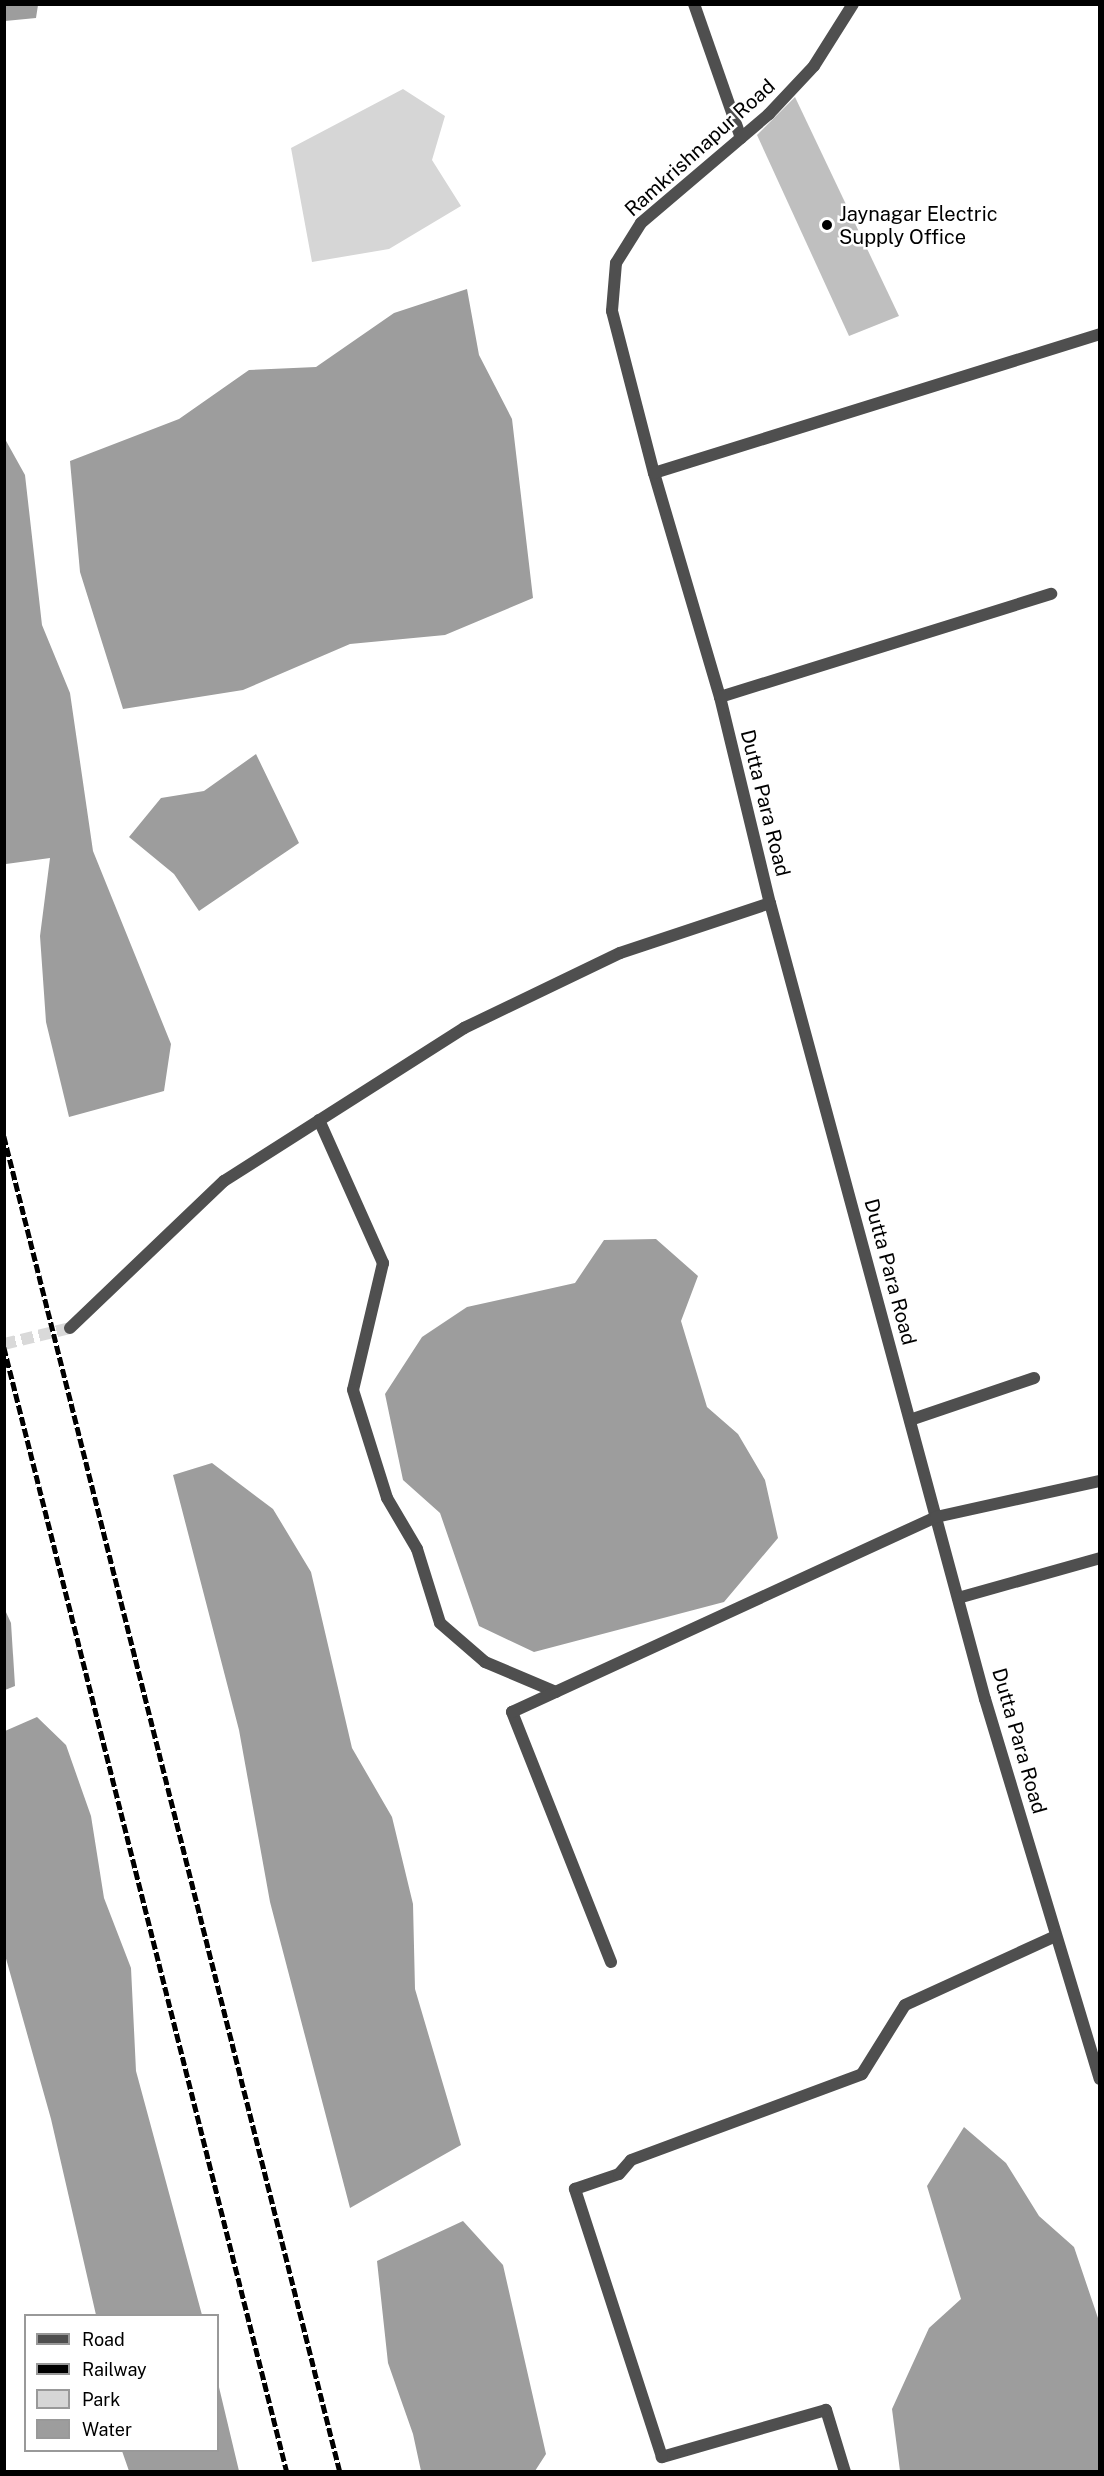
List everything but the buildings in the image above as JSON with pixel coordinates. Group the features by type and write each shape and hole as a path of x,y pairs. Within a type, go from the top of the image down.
{"street":[{"path":"694,4 741,138"},
{"name":"Ramkrishnapur Road","path":"654,473 612,311 616,263 641,223 741,138 814,66 852,4"},
{"path":"654,473 1100,334"},
{"name":"Dutta Para Road","path":"654,473 720,697 770,903 958,1598 1056,1936 1095,2051 1100,2079"},
{"path":"720,697 1051,594"},
{"path":"70,1328 224,1181 464,1028 620,953 770,903"},
{"path":"319,1120 383,1263 353,1390 387,1498 417,1549 440,1623 484,1662 556,1692"},
{"path":"910,1420 1034,1378"},
{"path":"611,1962 512,1712 936,1517 1100,1482"},
{"path":"958,1598 1100,1558"},
{"path":"845,2472 826,2410 662,2457 576,2189 619,2174 631,2160 862,2074 905,2005 1056,1936"}],"green space":[{"path":"403,89 445,116 432,160 461,206 389,249 312,262 291,148"}],"water":[{"path":"5,4 38,5 36,18 5,21"},
{"path":"467,289 479,355 512,419 533,598 445,635 350,644 243,690 123,709 80,572 70,461 179,419 249,370 316,367 394,313"},
{"path":"5,439 25,475 42,625 70,693 93,851 171,1044 164,1091 69,1117 46,1022 40,936 50,858 6,864"},
{"path":"256,754 299,843 199,911 174,874 129,837 161,798 204,791"},
{"path":"656,1239 698,1276 681,1321 707,1407 738,1434 765,1480 778,1538 724,1602 534,1652 479,1626 440,1513 403,1480 385,1394 422,1337 467,1307 575,1283 604,1240"},
{"path":"212,1463 273,1509 311,1572 352,1748 392,1817 413,1904 415,1989 461,2145 350,2208 270,1902 239,1730 173,1475"},
{"path":"5,1610 11,1623 15,1686 5,1690"},
{"path":"37,1717 66,1745 91,1816 104,1898 131,1968 136,2071 202,2314 96,2314 51,2119 5,1955 5,1731"},
{"path":"964,2127 1006,2163 1039,2216 1074,2247 1099,2321 1099,2471 900,2471 892,2409 929,2328 961,2299 927,2186"},
{"path":"463,2221 503,2265 546,2454 535,2471 421,2471 413,2434 388,2363 377,2261"},
{"path":"219,2387 239,2471 129,2471 122,2452 219,2452"}],"tunnel":[{"path":"4,1344 70,1328"}],"railway":[{"path":"4,1136 340,2472"},
{"path":"4,1347 287,2472"}],"place":[{"name":"Jaynagar Electric Supply Office","path":"827,225"}]}
